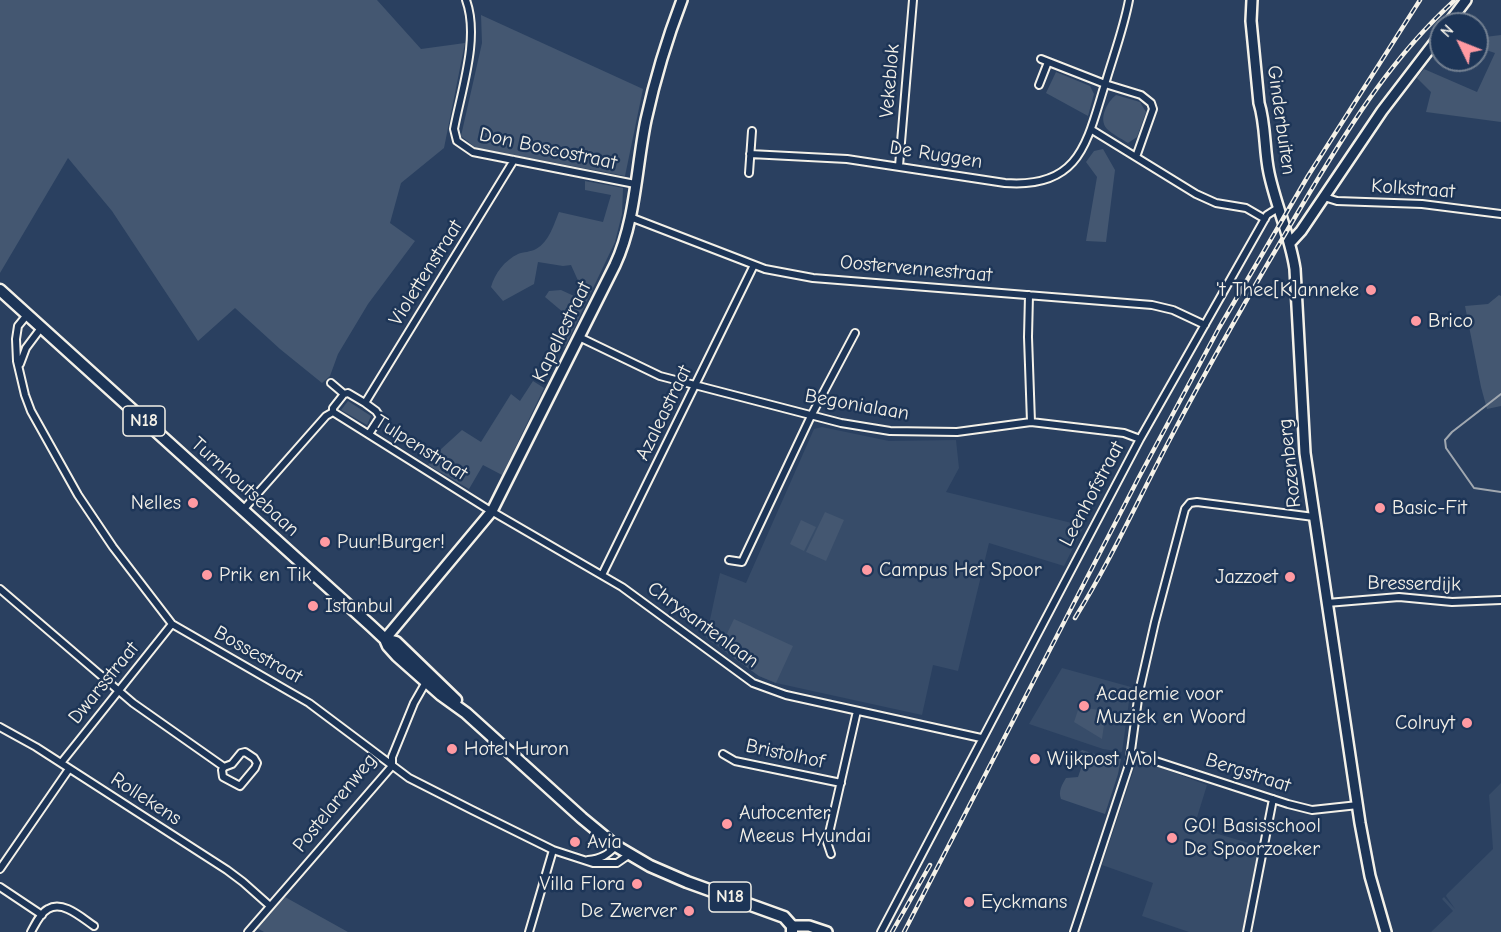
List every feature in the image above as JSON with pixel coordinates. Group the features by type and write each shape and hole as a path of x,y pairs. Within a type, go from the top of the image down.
{"main road":[{"name":"Turnhoutsebaan","path":"0,290 385,639 390,650 426,682 466,712 616,846 687,882 784,917 792,929"},
{"name":"Turnhoutsebaan","path":"385,639 396,642 407,651 439,681 466,712"}],"street":[{"name":"Don Boscostraat","path":"466,0 469,10 470,45 454,129 457,141 473,152 635,184"},
{"name":"Kapellestraat","path":"385,639 492,511 624,246 646,120 659,69 682,0"},
{"name":"Vekeblok","path":"899,166 913,0"},
{"name":"De Ruggen","path":"750,154 847,159 1025,185 1044,181 1066,169 1081,152 1092,130 1129,0"},
{"name":"Ginderbuiten","path":"1252,0 1251,21 1259,103 1269,172 1290,243"},
{"path":"1290,243 1301,231 1382,111 1429,50"},
{"path":"1041,59 1105,84 1142,95 1151,103 1153,109 1136,157"},
{"path":"1039,85 1048,62"},
{"path":"1092,130 1196,194 1223,205 1246,208 1265,219"},
{"path":"749,173 752,131"},
{"name":"Violettenstraat","path":"365,403 514,160"},
{"name":"Kolkstraat","path":"1323,197 1337,201 1422,204 1501,214"},
{"name":"Leenhofstraat","path":"881,932 1140,439 1265,219 1278,208"},
{"name":"Oostervennestraat","path":"630,217 754,265 813,278 1164,307 1205,325"},
{"name":"Rozenberg","path":"1290,243 1298,292 1305,453 1358,806 1370,876 1386,932"},
{"name":"Azaleastraat","path":"602,575 754,265"},
{"path":"1029,295 1031,422"},
{"name":"Bossestraat","path":"27,315 18,326 16,339 17,361 31,411 78,495 113,548 172,624 309,703 409,778 553,850 602,864 617,863 630,854"},
{"path":"20,368 26,348 41,328"},
{"path":"729,560 742,562 811,416 855,333"},
{"name":"Begonialaan","path":"579,337 660,376 811,416 873,429 957,432 1031,422 1124,433 1140,439"},
{"path":"331,383 344,394 348,393 376,411 380,417 369,434"},
{"path":"243,510 326,416 333,412 333,408 344,394"},
{"name":"Tulpenstraat","path":"333,412 492,511"},
{"path":"1074,932 1131,753 1134,717 1155,622 1185,509 1190,503 1197,502 1314,517"},
{"name":"Chrysantenlaan","path":"492,511 622,587 753,683 786,695 981,738"},
{"path":"0,589 133,703 225,767"},
{"name":"Bresserdijk","path":"1327,603 1399,597 1452,602 1501,600"},
{"name":"Dwarsstraat","path":"61,763 172,624"},
{"name":"Postelarenweg","path":"248,932 392,766 392,757 414,703 426,682"},
{"name":"Bristolhof","path":"831,854 827,842 857,711"},
{"name":"Rollekens","path":"0,727 61,763 235,876 270,906"},
{"path":"245,752 257,763 240,786 223,777 222,770 225,767 232,764 238,754 245,752"},
{"name":"Bergstraat","path":"1131,753 1312,810 1358,806"},
{"name":"Bristolhof","path":"723,754 735,760 841,783"},
{"path":"0,869 69,769"},
{"path":"1247,932 1273,799"},
{"path":"588,860 599,859 616,846"},
{"path":"529,932 553,850"},
{"path":"0,887 42,915"},
{"path":"31,932 46,909 61,906 94,926"},
{"name":"Turnhoutsebaan","path":"792,929 809,926 827,932"}],"shaded area":[{"path":"0,0 377,0 421,49 465,43 444,148 401,183 390,223 415,241 368,304 338,354 330,376 322,383 235,308 198,341 112,211 68,158 0,273"},
{"path":"481,15 643,89 625,176 476,148 461,136 482,43"},
{"path":"1501,35 1501,122 1426,112 1431,92 1417,78 1424,69 1477,92 1486,72 1489,72 1489,66 1495,53 1489,51 1489,36"},
{"path":"1056,72 1090,86 1094,94 1088,116 1046,93"},
{"path":"1116,95 1140,102 1146,112 1137,137 1128,143 1104,125 1105,111"},
{"path":"1103,149 1115,170 1106,242 1086,241 1097,177 1086,162 1094,151"},
{"path":"585,181 623,188 622,214 615,242 565,347 552,339 563,324 564,313 545,297 549,291 561,290 574,296 580,285 571,265 538,262 534,284 503,301 491,287 498,272 508,260 541,246 559,212 603,222 611,195 585,190"},
{"path":"1499,295 1501,296 1501,406 1487,409 1465,306 1488,304"},
{"path":"533,381 544,388 502,475 483,465 469,489 428,465 440,450 462,430 481,442 511,394 520,401"},
{"path":"348,401 371,416 367,425 341,410"},
{"name":"Campus Het Spoor","path":"822,427 889,441 956,440 959,468 946,492 1084,526 1064,566 989,543 958,671 933,665 922,715 776,683 759,676 706,638 720,573 746,583 814,429"},
{"path":"825,512 844,520 826,561 806,552"},
{"path":"801,520 816,527 804,551 790,544"},
{"path":"734,619 793,646 776,683 759,676 727,653 728,647 722,644"},
{"name":"Academie voor Muziek en Woord","path":"1062,668 1131,687 1122,752 1103,749 1029,724"},
{"path":"1079,707 1106,711 1102,739 1074,722"},
{"path":"1082,750 1121,759 1105,814 1061,799 1060,791 1066,778 1078,777 1086,754 1080,752"},
{"name":"GO! Basisschool De Spoorzoeker","path":"1140,760 1207,785 1194,827 1259,846 1242,932 1189,932 1142,916 1153,883 1102,865 1135,766"},
{"path":"1501,783 1501,932 1431,932 1453,911 1442,899 1444,897 1455,909 1446,896 1447,894 1493,849 1489,795"},
{"path":"285,897 348,932 264,932 257,928"}],"waterway":[{"path":"1501,394 1445,440 1446,448 1474,488 1501,492"}],"railway":[{"path":"904,932 1138,479 1219,328 1308,176 1420,0"},
{"path":"1075,618 1112,553 1220,347 1326,166 1358,115 1393,66 1455,0"},
{"path":"892,932 930,865"}],"place":[{"name":"'t Thee[K]anneke","path":"1371,290"},
{"name":"Brico","path":"1416,321"},
{"name":"Nelles","path":"193,503"},
{"name":"Basic-Fit","path":"1380,508"},
{"name":"Puur!Burger!","path":"325,542"},
{"name":"Campus Het Spoor","path":"867,570"},
{"name":"Prik en Tik","path":"207,575"},
{"name":"Jazzoet","path":"1290,577"},
{"name":"Istanbul","path":"313,606"},
{"name":"Academie voor Muziek en Woord","path":"1084,706"},
{"name":"Colruyt","path":"1467,723"},
{"name":"Hotel Huron","path":"452,749"},
{"name":"Wijkpost Mol","path":"1035,759"},
{"name":"Autocenter Meeus Hyundai","path":"727,824"},
{"name":"GO! Basisschool De Spoorzoeker","path":"1172,838"},
{"name":"Avia","path":"575,842"},
{"name":"Villa Flora","path":"637,884"},
{"name":"Eyckmans","path":"969,902"},
{"name":"De Zwerver","path":"689,911"}]}
